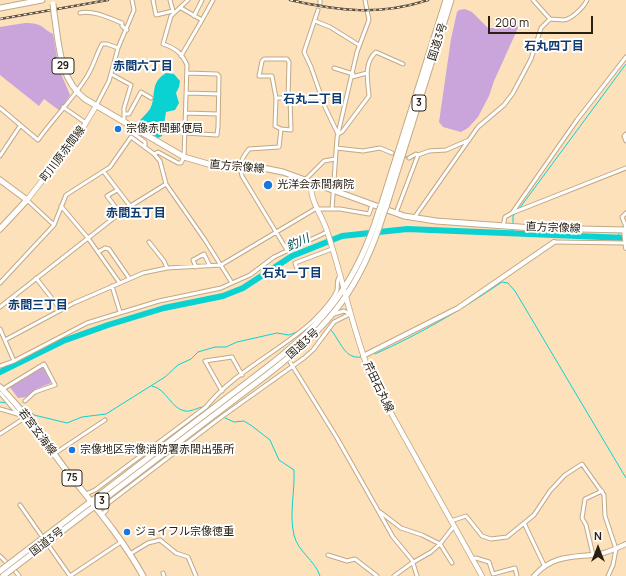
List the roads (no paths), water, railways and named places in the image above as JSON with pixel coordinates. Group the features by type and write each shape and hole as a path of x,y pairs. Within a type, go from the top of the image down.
{"main road":[{"path":"0,8 42,0"},
{"name":"国道3号","path":"383,209 451,0"},
{"name":"国道3号","path":"0,571 91,501 297,351 332,315 356,282 376,239 378,225 446,1"},
{"name":"直方宗像線","path":"52,2 65,73 76,91 96,106 184,157 215,166 272,170 414,218 503,226 625,230"},
{"name":"町川原赤間線","path":"27,200 86,123 96,106"},
{"path":"0,180 27,200 0,229"},
{"name":"芹田石丸線","path":"312,183 310,191 328,233 363,356 379,392 482,576"},
{"name":"国道3号","path":"218,409 302,340 318,324 344,290 378,225"},
{"name":"若宮玄海線","path":"1,390 10,398 86,494 130,554 144,576"},
{"name":"国道3号","path":"3,576 95,506 199,423"}],"street":[{"path":"96,106 111,74 118,48 134,10 132,0"},
{"path":"154,0 156,15 173,12 181,8 188,0"},
{"path":"154,154 158,152 178,163 181,163 184,157 187,65 174,48 163,44 173,12 170,0"},
{"path":"194,16 202,0"},
{"path":"181,56 213,0"},
{"path":"332,209 338,134 359,45 369,20 365,0"},
{"path":"533,0 550,19 564,20 570,19 588,0"},
{"path":"181,8 202,20"},
{"path":"318,10 304,52 338,134"},
{"path":"80,13 90,12 98,14 122,23 122,26 126,30"},
{"path":"414,218 478,127 504,105 513,93 531,58 541,28 550,19"},
{"path":"315,20 330,27 359,45"},
{"path":"0,108 38,140 86,79 102,44 107,44 118,48"},
{"path":"338,134 342,132 369,96 367,68 376,52 403,64"},
{"path":"512,213 577,120 626,58"},
{"path":"264,59 287,59 289,62 289,98 291,130 281,129 275,126 276,98 272,76 259,76 262,61 264,59"},
{"path":"334,68 352,76 367,73"},
{"path":"185,134 217,135 219,94 219,76 217,74 187,73"},
{"path":"111,74 131,85 126,100 124,122"},
{"path":"124,114 129,114 142,92 151,98"},
{"path":"187,93 219,94"},
{"path":"276,98 322,98"},
{"path":"63,108 86,123"},
{"path":"186,113 218,114"},
{"path":"0,156 20,126"},
{"path":"133,128 131,132 145,142 145,146"},
{"path":"281,129 279,147 249,149 241,158 240,167 242,176 287,250"},
{"path":"626,134 624,136 626,141"},
{"path":"0,283 54,225 66,195 110,167 131,137 145,146 160,161 166,184 232,283"},
{"path":"409,158 429,151 446,150 469,140"},
{"path":"336,148 363,151 380,148 392,153"},
{"path":"396,213 418,155"},
{"path":"305,180 306,177 324,161 335,159"},
{"path":"503,226 505,217 512,213 626,168"},
{"path":"104,172 130,206"},
{"path":"0,307 120,213 166,184"},
{"path":"117,190 107,196 120,213"},
{"path":"27,200 54,225"},
{"path":"5,340 60,310 129,278 150,271 167,268 221,265 318,208 369,214 372,205"},
{"path":"61,206 88,238 119,282"},
{"path":"363,356 458,308 554,242 626,244 626,227 622,216 626,213"},
{"path":"0,366 14,361 76,327 159,301 222,288 250,275 274,257 287,250 328,233"},
{"path":"149,242 164,261 167,268"},
{"path":"98,252 105,248 109,249 129,278"},
{"path":"297,269 295,263 332,249"},
{"path":"196,267 193,260 204,254 210,266"},
{"path":"86,494 96,490 200,412 260,359 280,347 314,320 332,299 337,290 338,278 340,276"},
{"path":"36,278 60,310"},
{"path":"112,286 120,312"},
{"path":"332,315 337,312 344,311 350,314"},
{"path":"101,515 106,511 107,504 291,364 313,350 334,322 350,314"},
{"path":"0,329 14,361"},
{"path":"280,347 283,353"},
{"path":"222,391 205,361 232,357 242,375"},
{"path":"23,415 3,397 1,390 44,364 55,385 35,392 25,401"},
{"path":"291,364 337,438 393,537 412,560 417,576"},
{"path":"0,409 23,415"},
{"path":"0,434 23,415"},
{"path":"54,454 105,420"},
{"path":"451,521 460,517 468,517 482,536 499,539 512,535 539,509 554,486 571,470 582,464 602,491 605,501 605,516 616,549 613,565 608,576"},
{"path":"594,555 586,525 582,518 585,499 602,491"},
{"path":"20,505 41,535"},
{"path":"380,512 401,528 422,535 440,544 452,563"},
{"path":"524,523 544,565"},
{"path":"394,576 431,552 440,544 454,526"},
{"path":"130,554 148,543 160,540 176,553 188,557 196,576"},
{"path":"49,546 70,576 75,575 121,542"},
{"path":"534,576 544,565 560,559 594,555 616,549 626,544"},
{"path":"328,555 347,561 355,559 377,576"},
{"path":"0,556 5,561"},
{"path":"472,559 476,558 489,562 493,574 515,568 517,576"},
{"path":"16,572 19,576"}],"water":[{"path":"166,73 174,74 180,81 176,93 179,103 175,110 166,112 162,136 158,138 137,124 150,109 155,85 157,81"}],"waterway":[{"path":"519,209 626,64"},
{"path":"513,224 513,216 516,213"},
{"name":"釣川","path":"512,228 512,233"},
{"name":"釣川","path":"0,372 63,341 108,325 164,308 223,296 243,288 292,256 342,236 407,229 626,238"},
{"name":"釣川","path":"616,238 620,232"},
{"path":"375,354 440,321 502,282 508,283 515,291 626,478"},
{"path":"303,328 315,317"},
{"path":"330,329 346,352 355,357 361,357"},
{"path":"20,406 26,408 34,415 67,423 82,417 106,414 165,377 178,365 191,359 198,352 215,347 226,347 237,342 277,333 289,335 297,332"},
{"path":"152,386 162,391 172,403 180,409 188,411 203,407"},
{"path":"0,402 7,403"},
{"path":"223,417 234,422 244,421 252,426 270,440 279,460 294,470 292,511 294,535 299,546 318,570 320,576"}],"tunnel":[{"path":"392,153 409,158"},
{"path":"5,561 16,572"}],"railway":[{"path":"0,19 108,0"},
{"path":"290,0 325,7 359,10 393,8 428,0"}],"place":[{"name":"宗像赤間郵便局","path":"118,129"},
{"name":"光洋会赤間病院","path":"268,185"},
{"name":"宗像地区宗像消防署赤間出張所","path":"72,450"},
{"name":"ジョイフル宗像徳重","path":"127,532"}],"district":[{"name":"石丸四丁目","path":"554,47"},
{"name":"赤間六丁目","path":"143,67"},
{"name":"石丸二丁目","path":"313,100"},
{"name":"赤間五丁目","path":"136,214"},
{"name":"石丸一丁目","path":"292,274"},
{"name":"赤間三丁目","path":"38,306"}]}
